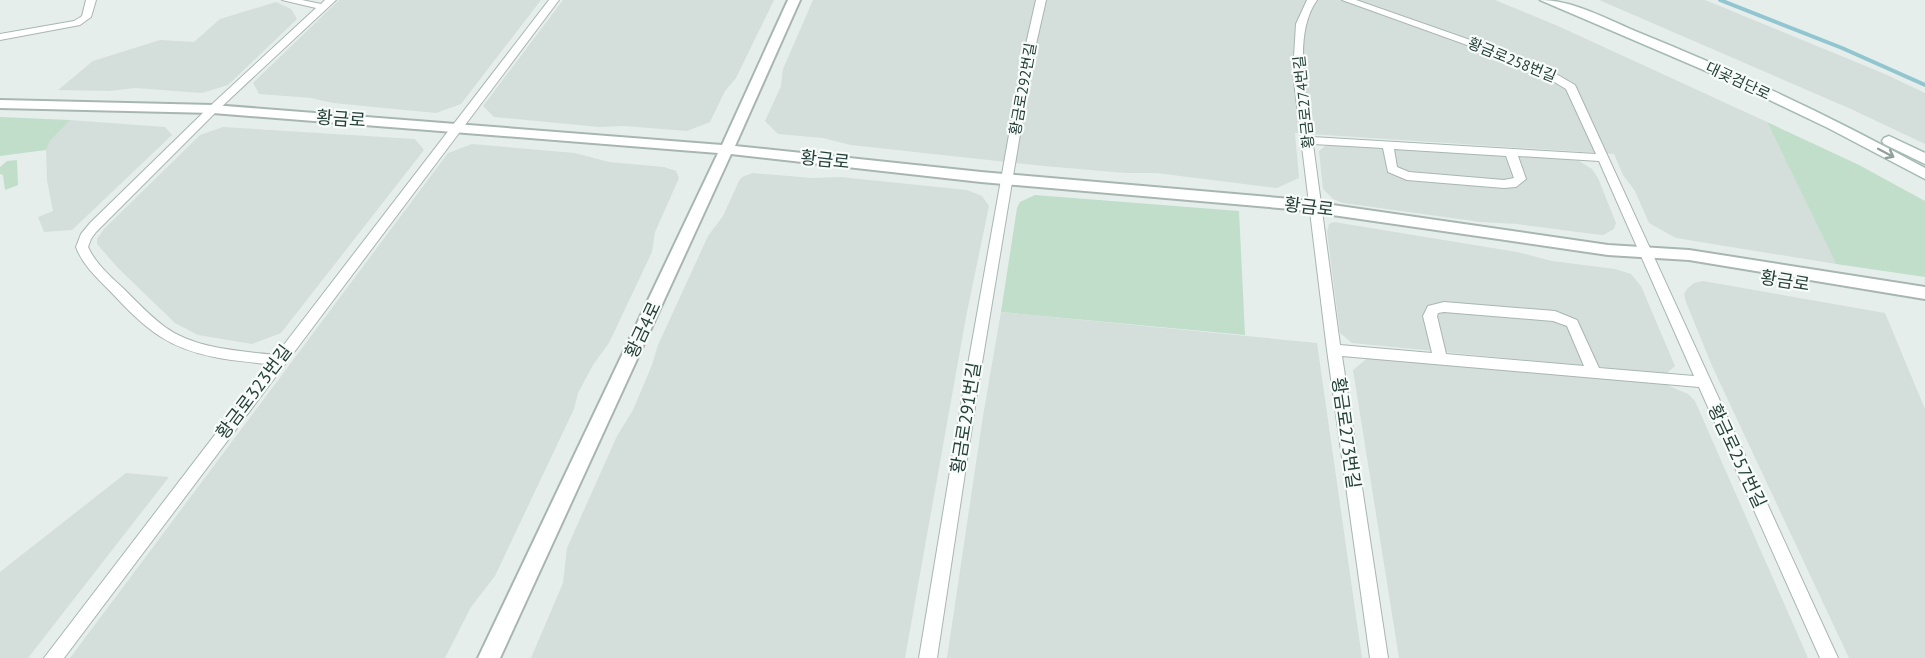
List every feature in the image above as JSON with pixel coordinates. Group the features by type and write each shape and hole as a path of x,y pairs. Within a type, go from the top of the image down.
{"main road":[{"name":"대곶검단로","path":"1546,0 1719,71 1924,170"},
{"name":"대곶검단로","path":"1569,0 1688,47 1830,112 1924,170"}],"street":[{"path":"0,37 77,23 86,17 91,0"},
{"name":"황금로323번길","path":"53,658 554,0"},
{"name":"황금4로","path":"489,658 713,180 794,0"},
{"name":"황금로292번길","path":"1007,179 1027,62 1041,0"},
{"name":"황금로274번길","path":"1312,0 1301,24 1298,59 1315,207"},
{"name":"황금로258번길","path":"1347,0 1535,66 1562,80 1575,95 1601,159 1646,254"},
{"path":"289,1 327,3"},
{"path":"304,2 312,17"},
{"path":"279,360 214,352 169,336 151,323 87,259 82,247 83,240 97,224 213,109 327,3"},
{"name":"황금로","path":"0,104 213,109 725,150 1007,179 1135,189 1315,207 1478,233 1646,254 1689,255 1925,293"},
{"path":"1308,140 1510,151 1601,159"},
{"path":"1388,146 1392,169 1397,173 1407,176 1504,184 1512,184 1520,179 1510,151"},
{"name":"황금로291번길","path":"928,658 970,387 1007,179"},
{"name":"황금로273번길","path":"1315,207 1379,658"},
{"name":"황금로","path":"1646,254 1693,266 1925,304"},
{"name":"황금로257번길","path":"1646,254 1829,658"},
{"path":"1440,358 1430,316 1433,309 1444,307 1544,315 1562,317 1572,323 1594,373"},
{"path":"1334,350 1704,382"}],"shaded area":[{"path":"339,0 541,0 461,104 436,113 259,94 253,83"},
{"path":"563,0 774,0 736,78 725,91 710,122 687,131 624,126 599,127 494,117 483,106"},
{"path":"813,0 1495,0 1558,26 1767,122 1836,264 1676,238 1649,223 1635,191 1623,175 1614,154 1295,133 1299,178 1277,188 1156,173 1125,173 1044,166 851,145 823,138 778,134 765,121 781,86 783,69"},
{"path":"1599,0 1705,0 1885,74 1925,93 1925,144 1851,109"},
{"path":"276,2 291,9 297,19 228,85 202,93 135,88 109,91 58,90 93,61 160,40 194,42 220,19"},
{"path":"70,120 165,127 172,135 72,230 44,232 38,217 53,211 47,180 46,150 50,141"},
{"path":"223,127 415,139 424,150 281,333 252,344 198,335 175,323 118,268 97,244 97,239 104,229 200,135"},
{"path":"472,144 575,153 609,162 664,167 676,171 679,178 655,232 652,252 609,343 593,365 578,393 574,409 495,576 471,607 445,658 70,658 448,153"},
{"path":"1330,145 1531,156 1579,161 1592,169 1598,178 1616,223 1614,229 1603,235 1517,224 1481,222 1343,203 1333,199 1323,189 1319,151"},
{"path":"753,173 812,178 840,177 967,190 982,196 989,206 966,317 905,658 531,658 563,583 567,548 617,436 633,410 658,345 708,236 723,216 739,181 742,177"},
{"path":"1334,222 1517,252 1552,261 1615,269 1631,274 1641,286 1675,366 1667,373 1649,372 1352,343 1340,333 1327,232 1329,224"},
{"path":"1703,281 1885,313 1925,409 1925,658 1849,658 1712,366 1686,302 1684,294 1687,289 1694,283"},
{"path":"1001,312 1317,343 1362,658 947,658"},
{"path":"1369,357 1665,384 1688,394 1695,401 1808,658 1399,658 1353,370"},
{"path":"126,473 169,477 28,658 0,658 0,572"}],"green space":[{"path":"0,117 70,120 50,141 46,150 0,156"},
{"path":"1767,122 1859,165 1925,201 1925,277 1836,264"},
{"path":"17,160 18,185 5,190 0,167 7,161"},
{"path":"1035,195 1239,211 1245,335 1001,312 1017,208 1020,202"}],"waterway":[{"path":"1720,0 1842,48 1925,85"}]}
